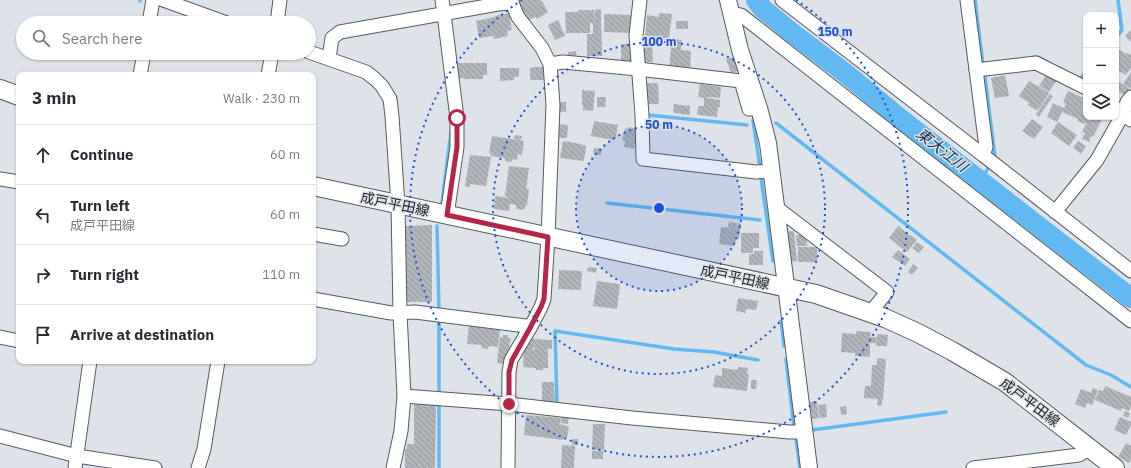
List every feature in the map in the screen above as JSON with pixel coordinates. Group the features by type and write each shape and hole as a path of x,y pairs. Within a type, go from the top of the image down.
{"main road":[{"path":"0,89 16,95"},
{"name":"成戸平田線","path":"316,187 816,294 885,318 952,351 1005,382 1115,468"}],"street":[{"path":"150,16 153,0"},
{"path":"163,0 208,16"},
{"path":"278,16 280,0"},
{"path":"442,0 457,118 457,147 447,215"},
{"path":"640,0 636,35 642,115 643,159 756,172 772,171"},
{"path":"782,0 1131,271"},
{"path":"967,0 986,147 983,155"},
{"path":"329,58 332,38 340,32 512,2 518,17 542,48 550,64 553,106 544,299 512,360 509,372 508,468"},
{"path":"729,7 740,50 759,108 768,144 809,468"},
{"path":"729,7 1131,321"},
{"path":"316,54 366,72 382,86 390,99 398,205 400,313 404,396 401,431 393,468"},
{"path":"141,72 143,60"},
{"path":"269,72 271,60"},
{"path":"550,64 563,62 741,81 749,109 759,108"},
{"path":"976,70 1036,63 1083,86"},
{"path":"1055,212 1097,160 1131,97"},
{"path":"0,180 16,182"},
{"path":"777,208 887,292 870,313"},
{"path":"316,235 342,239"},
{"path":"316,300 391,313 415,312 526,326 530,328"},
{"path":"0,337 16,340"},
{"path":"76,462 90,364"},
{"path":"198,468 204,448 218,364"},
{"path":"404,396 509,404 632,418 804,432"},
{"path":"0,436 76,462 155,468"},
{"path":"973,468 1080,455 1090,448"}],"building":[{"path":"518,0 540,0 548,12 537,19 535,17 526,22 519,9"},
{"path":"601,9 602,56 587,56 587,34 593,34 593,23 590,23 590,33 566,33 565,12 594,10 595,23 595,10"},
{"path":"509,13 512,30 507,31 508,36 494,39 493,36 479,38 476,21"},
{"path":"659,13 672,14 669,39 645,36 647,15 659,17"},
{"path":"604,14 633,15 632,33 604,32"},
{"path":"558,20 565,36 555,40 548,25"},
{"path":"676,21 688,21 688,29 676,29"},
{"path":"1131,30 1131,42 1125,36"},
{"path":"672,39 682,40 681,50 691,51 690,71 669,69"},
{"path":"652,42 653,62 644,62 640,43"},
{"path":"621,44 633,44 633,59 631,59 630,65 621,65"},
{"path":"1119,49 1126,54 1131,55 1131,68 1126,75 1119,71"},
{"path":"576,51 577,60 569,60 568,52"},
{"path":"735,57 739,71 731,73 726,59"},
{"path":"457,63 487,63 487,75 483,75 483,79 457,78"},
{"path":"546,67 546,80 530,80 530,68"},
{"path":"500,68 519,68 519,77 514,77 514,80 500,81"},
{"path":"1131,72 1131,89 1123,84"},
{"path":"1047,74 1057,80 1049,92 1039,86"},
{"path":"1005,75 1009,96 995,98 991,78"},
{"path":"1029,81 1049,93 1037,111 1019,96"},
{"path":"1119,82 1131,90 1127,97 1119,92"},
{"path":"645,83 658,83 659,104 645,104"},
{"path":"700,84 721,87 720,98 707,98 720,100 720,107 718,107 717,117 697,115 698,106 704,106 704,98 698,97"},
{"path":"582,90 595,91 593,111 583,110"},
{"path":"1068,91 1083,98 1083,120 1102,120 1093,137 1091,136 1089,142 1082,139 1085,133 1082,132 1086,124 1077,121 1078,119 1062,112 1066,104 1063,102"},
{"path":"1050,94 1053,96 1039,117 1036,114"},
{"path":"597,97 606,97 605,107 597,107"},
{"path":"557,102 566,102 566,112 556,111"},
{"path":"1053,103 1064,108 1057,122 1047,117"},
{"path":"674,104 690,106 690,115 673,113"},
{"path":"647,118 652,118 652,121 654,121 653,126 646,126"},
{"path":"1032,119 1043,127 1034,139 1022,131"},
{"path":"594,121 618,125 616,138 613,138 613,140 591,136"},
{"path":"1058,122 1077,135 1069,146 1051,133"},
{"path":"557,124 568,125 567,138 557,138"},
{"path":"628,127 638,129 634,149 624,147 625,141 622,141 625,128 627,129"},
{"path":"515,135 522,136 521,140 514,139"},
{"path":"492,136 524,141 522,155 518,154 517,160 512,159 512,162 505,161 505,158 491,156 489,153"},
{"path":"563,141 586,146 584,161 560,158"},
{"path":"1078,141 1086,146 1081,154 1073,148"},
{"path":"594,148 602,149 601,155 593,154"},
{"path":"470,155 491,157 486,186 470,184 470,187 465,186"},
{"path":"509,166 529,168 526,189 529,189 527,206 525,206 525,209 523,210 516,209 516,205 510,204 509,211 494,209 495,196 511,198 505,196"},
{"path":"729,222 737,223 736,229 738,223 741,224 739,239 736,239 735,246 719,244 721,227 734,228 728,227"},
{"path":"432,225 432,302 406,302 406,226"},
{"path":"898,226 917,240 907,252 889,238"},
{"path":"794,231 797,261 789,262 785,232"},
{"path":"741,233 759,233 759,248 753,248 753,253 741,253"},
{"path":"796,235 806,235 807,246 797,246"},
{"path":"917,242 924,247 919,253 912,248"},
{"path":"798,247 817,247 817,262 798,262"},
{"path":"898,250 910,259 905,266 892,257"},
{"path":"754,251 763,251 763,265 749,265 749,254 754,254"},
{"path":"913,264 918,268 912,275 908,272"},
{"path":"588,267 597,268 596,273 587,271"},
{"path":"559,270 582,271 581,290 558,289"},
{"path":"597,281 620,284 617,309 593,306"},
{"path":"738,298 758,301 756,310 746,309 746,313 736,311"},
{"path":"469,324 500,327 498,347 489,346 488,349 481,348 482,345 467,344"},
{"path":"856,331 871,332 870,337 876,337 876,343 870,343 870,357 855,356 855,353 841,352 842,333 856,334"},
{"path":"877,334 888,335 887,346 876,346"},
{"path":"503,335 508,335 508,338 511,338 506,364 497,363 500,337 503,337"},
{"path":"528,338 552,340 552,349 547,349 548,368 536,370 536,368 523,367 524,347 528,347"},
{"path":"877,358 886,359 882,406 877,405 878,399 864,398 865,386 871,386 872,365 877,365"},
{"path":"738,367 748,368 747,374 749,374 747,391 713,387 715,375 722,376 722,368 738,370"},
{"path":"751,380 757,380 756,389 751,389"},
{"path":"542,382 554,382 555,404 542,404"},
{"path":"1105,386 1131,397 1131,406 1129,411 1122,408 1121,411 1095,400 1099,390 1103,391"},
{"path":"1093,388 1098,390 1092,405 1087,403 1085,408 1075,404 1081,389 1091,393"},
{"path":"817,401 819,418 812,419 810,402"},
{"path":"414,403 436,404 435,468 405,468 405,449 407,449 407,444 414,444"},
{"path":"826,404 827,417 820,418 818,405"},
{"path":"846,406 847,414 841,415 840,407"},
{"path":"1125,411 1130,413 1128,418 1123,416"},
{"path":"526,415 561,418 560,424 569,427 567,438 563,438 563,440 524,435"},
{"path":"562,416 569,417 568,424 561,423"},
{"path":"1120,417 1131,422 1126,435 1114,430"},
{"path":"593,424 605,424 604,450 592,450"},
{"path":"572,439 578,439 578,445 572,445"},
{"path":"1126,443 1131,446 1131,460 1129,463 1118,457"},
{"path":"562,445 575,446 574,468 561,468"},
{"path":"592,451 603,451 603,459 592,459"}],"waterway":[{"name":"東大江川","path":"756,0 763,9 791,32 1131,298"},
{"path":"975,0 983,65"},
{"path":"1118,0 1122,30 1119,34"},
{"path":"1034,57 1038,57 1046,61"},
{"path":"1077,77 1080,79 1083,76"},
{"path":"985,77 995,157 993,159"},
{"path":"648,115 747,125"},
{"path":"753,120 760,167"},
{"path":"776,123 1086,365 1111,375 1131,387"},
{"path":"442,203 451,132"},
{"path":"981,181 988,168"},
{"path":"761,178 773,261"},
{"path":"607,203 760,220"},
{"path":"437,226 439,311"},
{"path":"439,318 439,394"},
{"path":"781,321 784,346"},
{"path":"557,404 555,331 674,349 714,352 758,360"},
{"path":"786,359 794,427"},
{"path":"439,402 439,468"},
{"path":"812,430 946,412"},
{"path":"796,438 800,468"}],"route":[{"path":"457,118 457,147 447,215 548,237 544,299 512,360 509,372 509,404"}]}
